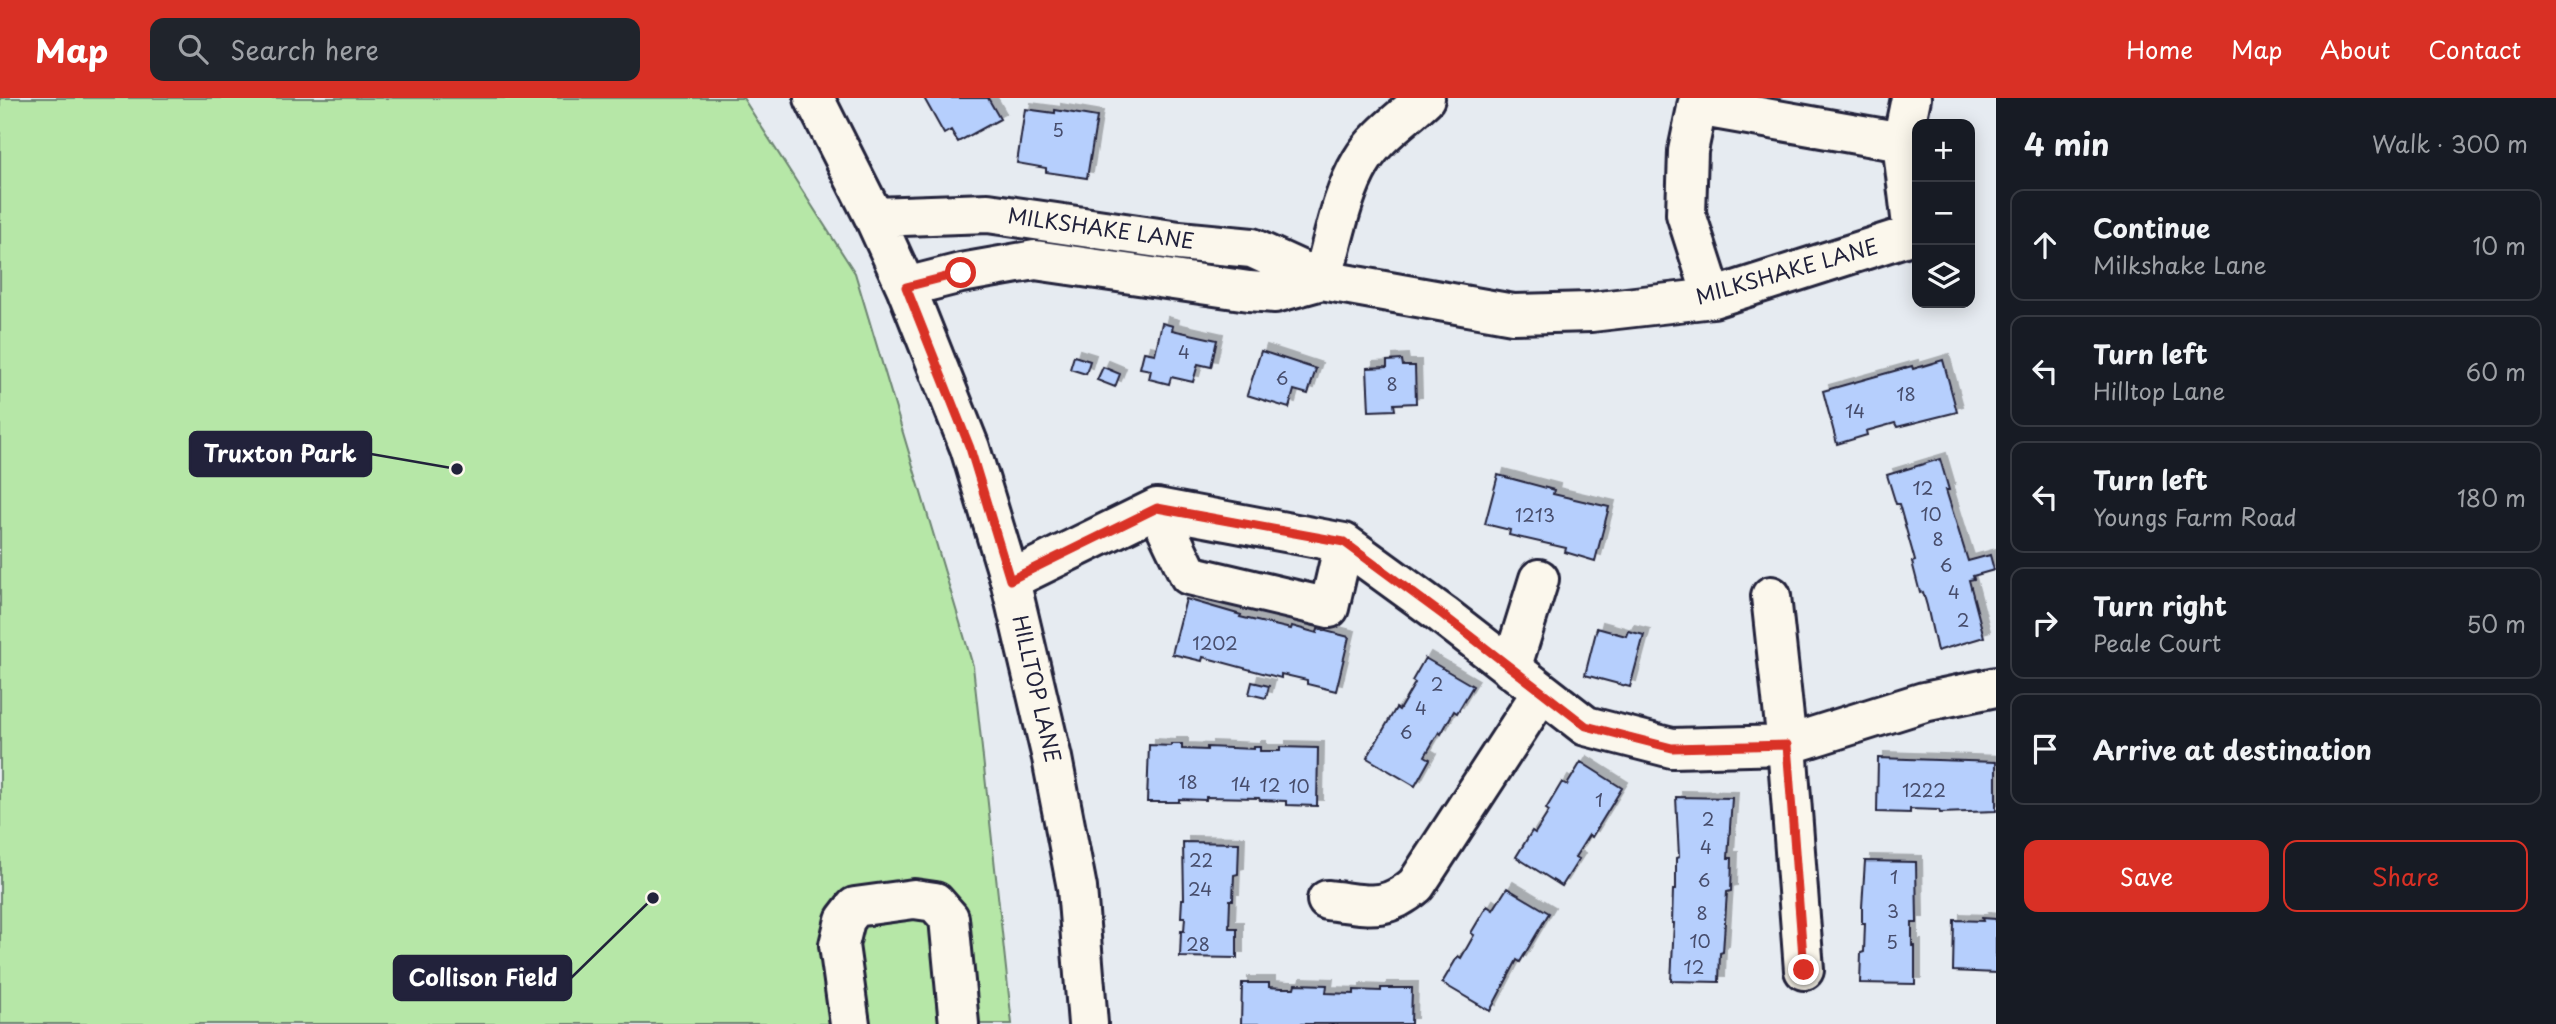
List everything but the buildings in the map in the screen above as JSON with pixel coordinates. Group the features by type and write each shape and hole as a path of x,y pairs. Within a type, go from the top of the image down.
{"street":[{"name":"HILLTOP LANE","path":"814,98 906,287 970,448 1010,580 1052,758 1077,888 1088,1024"},
{"path":"1322,280 1344,204 1361,162 1388,129 1425,98"},
{"path":"1911,98 1902,142 1912,212"},
{"path":"1713,298 1686,214 1688,151 1698,102 1902,142"},
{"name":"MILKSHAKE LANE","path":"874,218 988,213 1252,248 1322,280 1513,314 1591,312 1713,298 1912,234"},
{"name":"MILKSHAKE LANE","path":"906,287 961,273 1035,260 1275,293 1322,280"},
{"path":"1010,580 1157,508 1344,542 1586,726 1672,748 1787,745 1924,702 1996,687"},
{"path":"1157,508 1189,575 1329,608 1344,542"},
{"path":"1511,669 1539,579"},
{"path":"1771,596 1787,745 1804,970"},
{"path":"1327,900 1384,905 1401,898 1416,885 1541,693"},
{"path":"850,1024 839,945 845,920 855,907 914,899 935,902 949,918 959,1024"}],"green space":[{"path":"0,98 743,98 855,273 973,666 1012,1024 0,1024"}],"place":[{"name":"Truxton Park","path":"457,469"},
{"name":"Collison Field","path":"653,898"}],"route":[{"path":"961,273 906,287 970,448 1010,580 1157,508 1344,542 1586,726 1672,748 1787,745 1804,970"}]}
